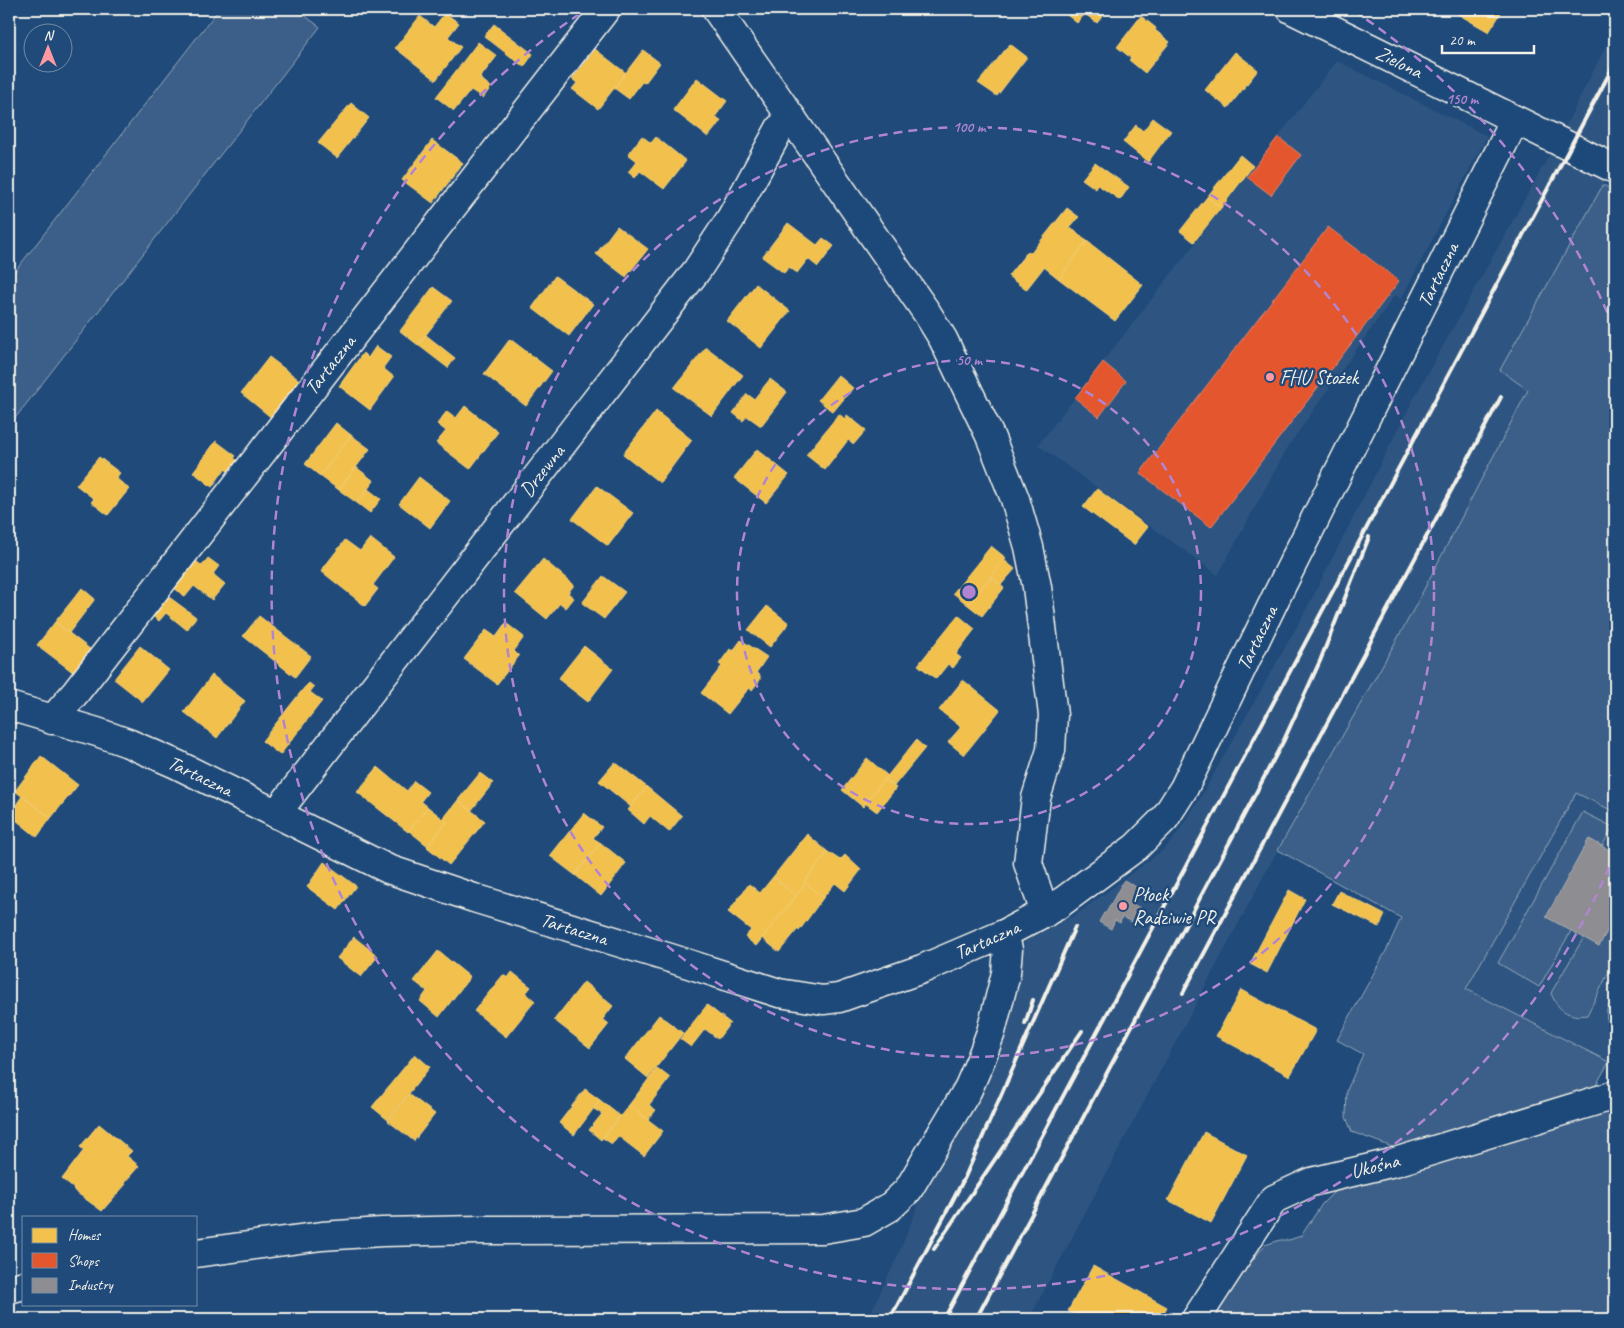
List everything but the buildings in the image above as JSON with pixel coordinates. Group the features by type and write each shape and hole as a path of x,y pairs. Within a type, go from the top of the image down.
{"street":[{"name":"Tartaczna","path":"52,720 82,684 606,9"},
{"path":"716,9 912,289 938,330 990,436 1015,499 1029,547 1037,587 1053,714 1052,750 1036,798 1028,864 1045,913"},
{"name":"Zielona","path":"1291,9 1615,169"},
{"name":"Drzewna","path":"276,814 698,270 731,218 780,128 792,118"},
{"name":"Tartaczna","path":"9,706 128,743 176,764 366,859 426,882 779,993 800,998 823,1000 839,998 922,969 1004,934 1055,908 1136,847 1165,818 1184,788 1278,594 1515,120"},
{"path":"198,1253 322,1236 382,1232 823,1229 864,1222 890,1207 908,1190 968,1089 991,1032 1006,973 1008,949 1004,934"},
{"name":"Ukośna","path":"1196,1319 1274,1199 1311,1182 1395,1162 1615,1095"},
{"path":"9,1289 22,1286"}],"shaded area":[{"path":"219,9 296,9 320,27 9,426 9,279"},
{"path":"1615,28 1615,163 1501,370 1528,390 1409,618 1269,866 1029,1319 868,1319 898,1255 929,1179 957,1136 975,1102 1007,1017 1025,941 1077,914 1163,850 1172,841 1198,802 1306,610 1414,398 1566,125"},
{"path":"1337,61 1487,136 1401,299 1395,295 1289,445 1218,575 1038,445"},
{"path":"1603,185 1615,191 1615,812 1576,793 1466,989 1609,1062 1592,1092 1395,1148 1352,1132 1346,1117 1347,1090 1363,1054 1337,1040 1387,949 1401,918 1278,850 1409,618 1528,390 1500,370"},
{"path":"1569,741 1615,767 1615,1051 1609,1062 1445,978"},
{"path":"1583,812 1613,827 1602,846 1589,839 1547,917 1571,931 1539,987 1498,963"},
{"path":"1615,916 1615,960 1587,1015 1569,1014 1560,1008 1551,993 1584,937 1599,946"},
{"path":"1615,992 1615,1030 1608,1022 1607,1012"},
{"path":"1615,1104 1615,1319 1209,1319 1238,1278 1265,1245 1301,1236 1322,1204 1339,1187"}],"railway":[{"path":"944,1319 1615,63"},
{"path":"1183,993 1501,397"},
{"path":"976,1319 1284,740 1320,661 1369,537"},
{"path":"890,1319 965,1177 1075,927"},
{"path":"1025,1024 1033,1000"},
{"path":"934,1249 1082,1031"}],"place":[{"name":"FHU Stożek","path":"1270,377"},
{"name":"Płock Radziwie PR","path":"1123,906"}]}
